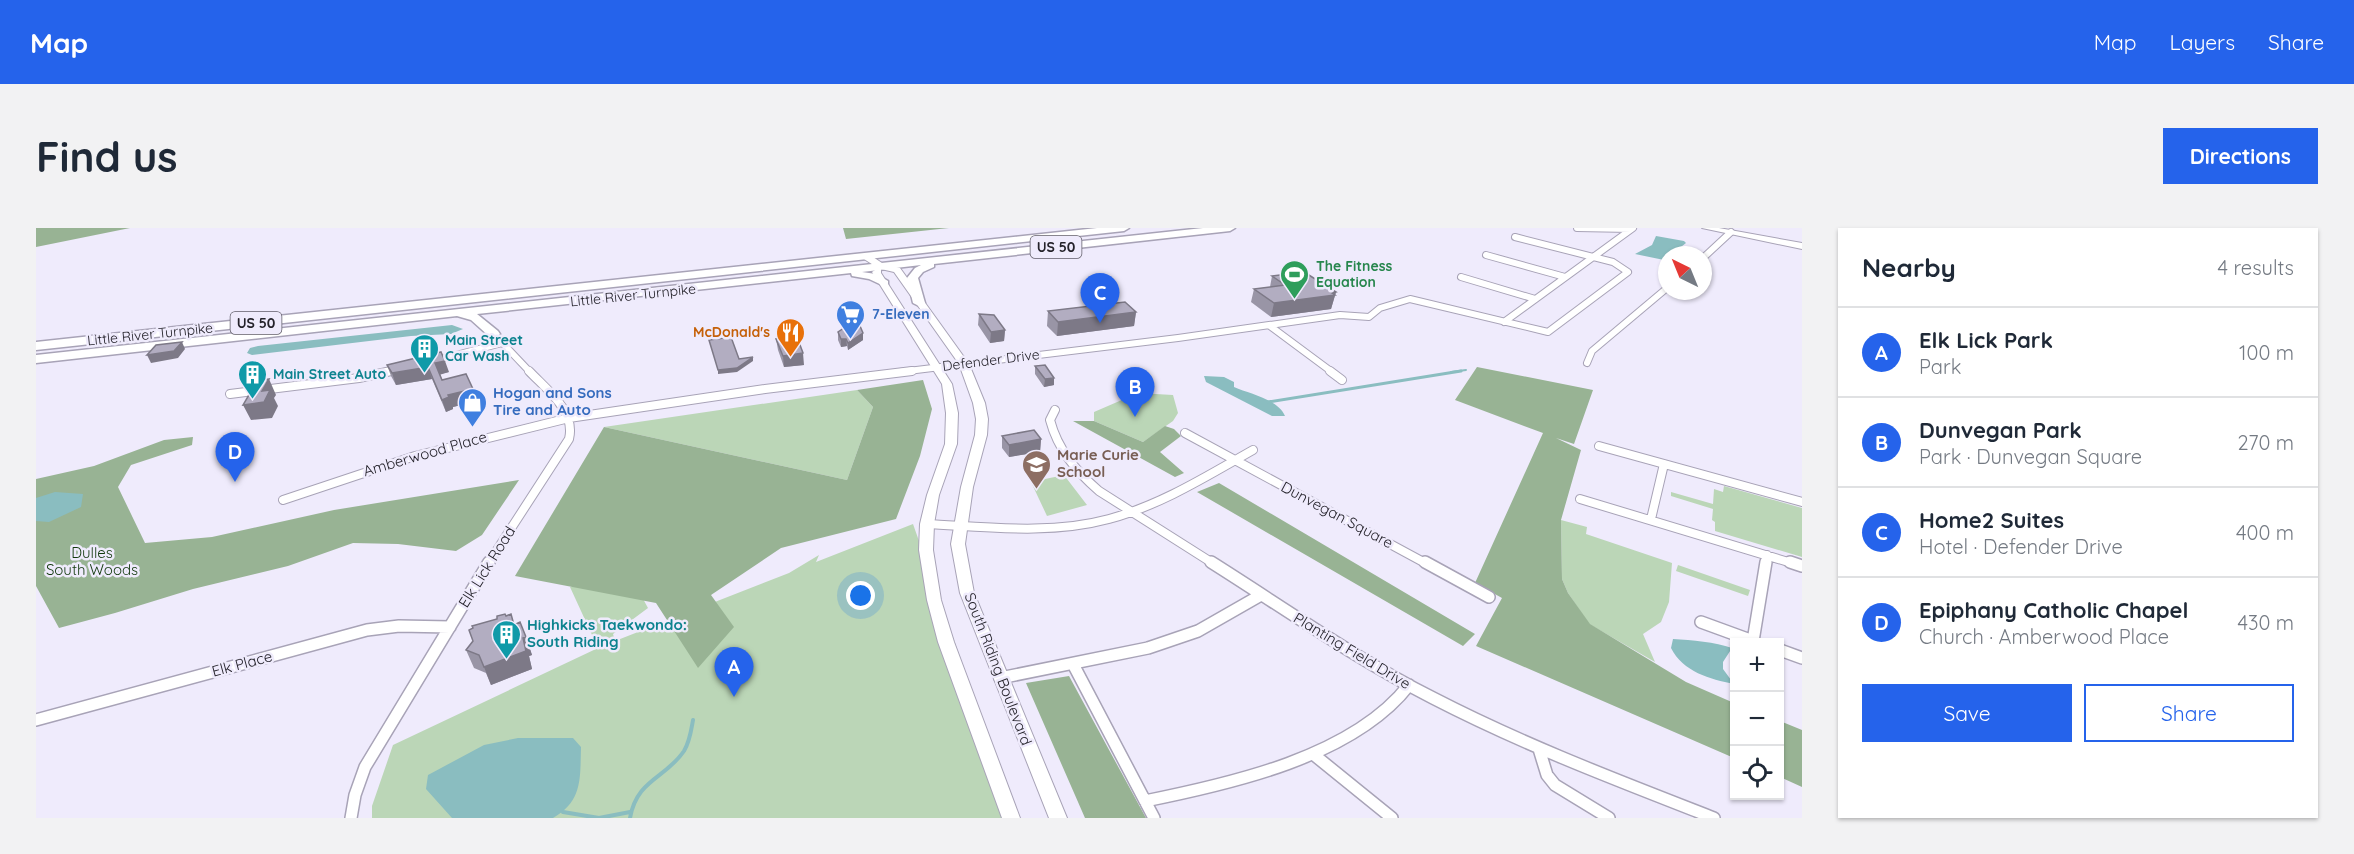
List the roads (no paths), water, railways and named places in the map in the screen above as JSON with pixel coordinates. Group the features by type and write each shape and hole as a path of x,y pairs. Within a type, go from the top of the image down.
{"highway":[{"path":"985,239 1102,228"},
{"name":"Little River Turnpike","path":"36,346 1124,228"},
{"name":"Little River Turnpike","path":"36,359 1230,228"},
{"path":"920,303 911,280 919,270 937,264 995,254"},
{"path":"801,276 861,274 872,276 884,283"},
{"path":"498,339 492,321 498,316 550,304"},
{"path":"409,318 473,316 498,339"}],"street":[{"path":"1576,228 1633,229"},
{"path":"1576,228 1618,239"},
{"path":"1706,228 1802,246"},
{"path":"1506,320 1633,229"},
{"path":"1712,250 1731,232"},
{"path":"1506,320 1548,332 1628,272 1618,264 1515,237"},
{"path":"1486,255 1565,277"},
{"name":"South Riding Boulevard","path":"867,257 882,267 897,270 964,364 979,402 982,419 981,435 967,488 958,544 967,593 1058,818"},
{"path":"882,267 876,272 938,366 949,390 951,444 933,495 927,524 926,550 933,600 946,642 1011,818"},
{"path":"1461,277 1535,299"},
{"path":"1587,363 1592,351 1658,296"},
{"name":"Defender Drive","path":"569,418 755,390 1270,326 1340,315 1369,317 1376,310 1408,299 1506,320"},
{"path":"1270,326 1342,380"},
{"path":"429,362 498,339 564,408 569,418"},
{"path":"230,394 359,378 406,367"},
{"name":"Planting Field Drive","path":"1055,410 1050,420 1063,453 1084,479 1129,513 1261,595 1409,685 1466,715 1539,749 1714,818"},
{"name":"Amberwood Place","path":"283,500 415,456 569,418"},
{"name":"Elk Lick Road","path":"351,818 354,795 366,767 513,524 569,439 572,426 569,418"},
{"name":"Dunvegan Square","path":"1185,433 1489,597"},
{"path":"1599,446 1802,502"},
{"path":"927,524 1019,529 1052,528 1094,522 1129,513 1253,450"},
{"path":"1651,519 1664,464"},
{"path":"1580,499 1802,566"},
{"path":"1757,638 1767,555"},
{"path":"1000,678 1120,655 1174,640 1220,620 1261,595"},
{"path":"1701,622 1745,638"},
{"name":"Elk Place","path":"36,720 367,630 399,626 450,627"},
{"path":"1784,652 1802,658"},
{"path":"1073,664 1154,818"},
{"path":"1145,801 1225,786 1313,754 1373,718 1409,685"},
{"path":"1539,749 1547,775 1555,785 1609,818"},
{"path":"1313,754 1392,818"}],"waterway":[{"path":"1451,372 1466,370"},
{"path":"1268,402 1461,371"},
{"path":"630,818 634,805 645,787 669,768 684,751 693,720"},
{"path":"563,812 599,818 630,812"}],"place":[{"name":"The Fitness Equation","path":"1295,300"},
{"name":"Home2 Suites","path":"1100,323"},
{"name":"7-Eleven","path":"851,340"},
{"name":"McDonald's","path":"791,358"},
{"name":"Main Street Car Wash","path":"424,374"},
{"name":"Main Street Auto","path":"252,400"},
{"name":"Dunvegan Park","path":"1135,417"},
{"name":"Hogan and Sons Tire and Auto","path":"472,428"},
{"name":"Epiphany Catholic Chapel","path":"235,482"},
{"name":"Marie Curie School","path":"1036,490"},
{"name":"Highkicks Taekwondo: South Riding","path":"506,660"},
{"name":"Elk Lick Park","path":"734,697"}],"park label":[{"name":"Dulles South Woods","path":"92,562"}]}
